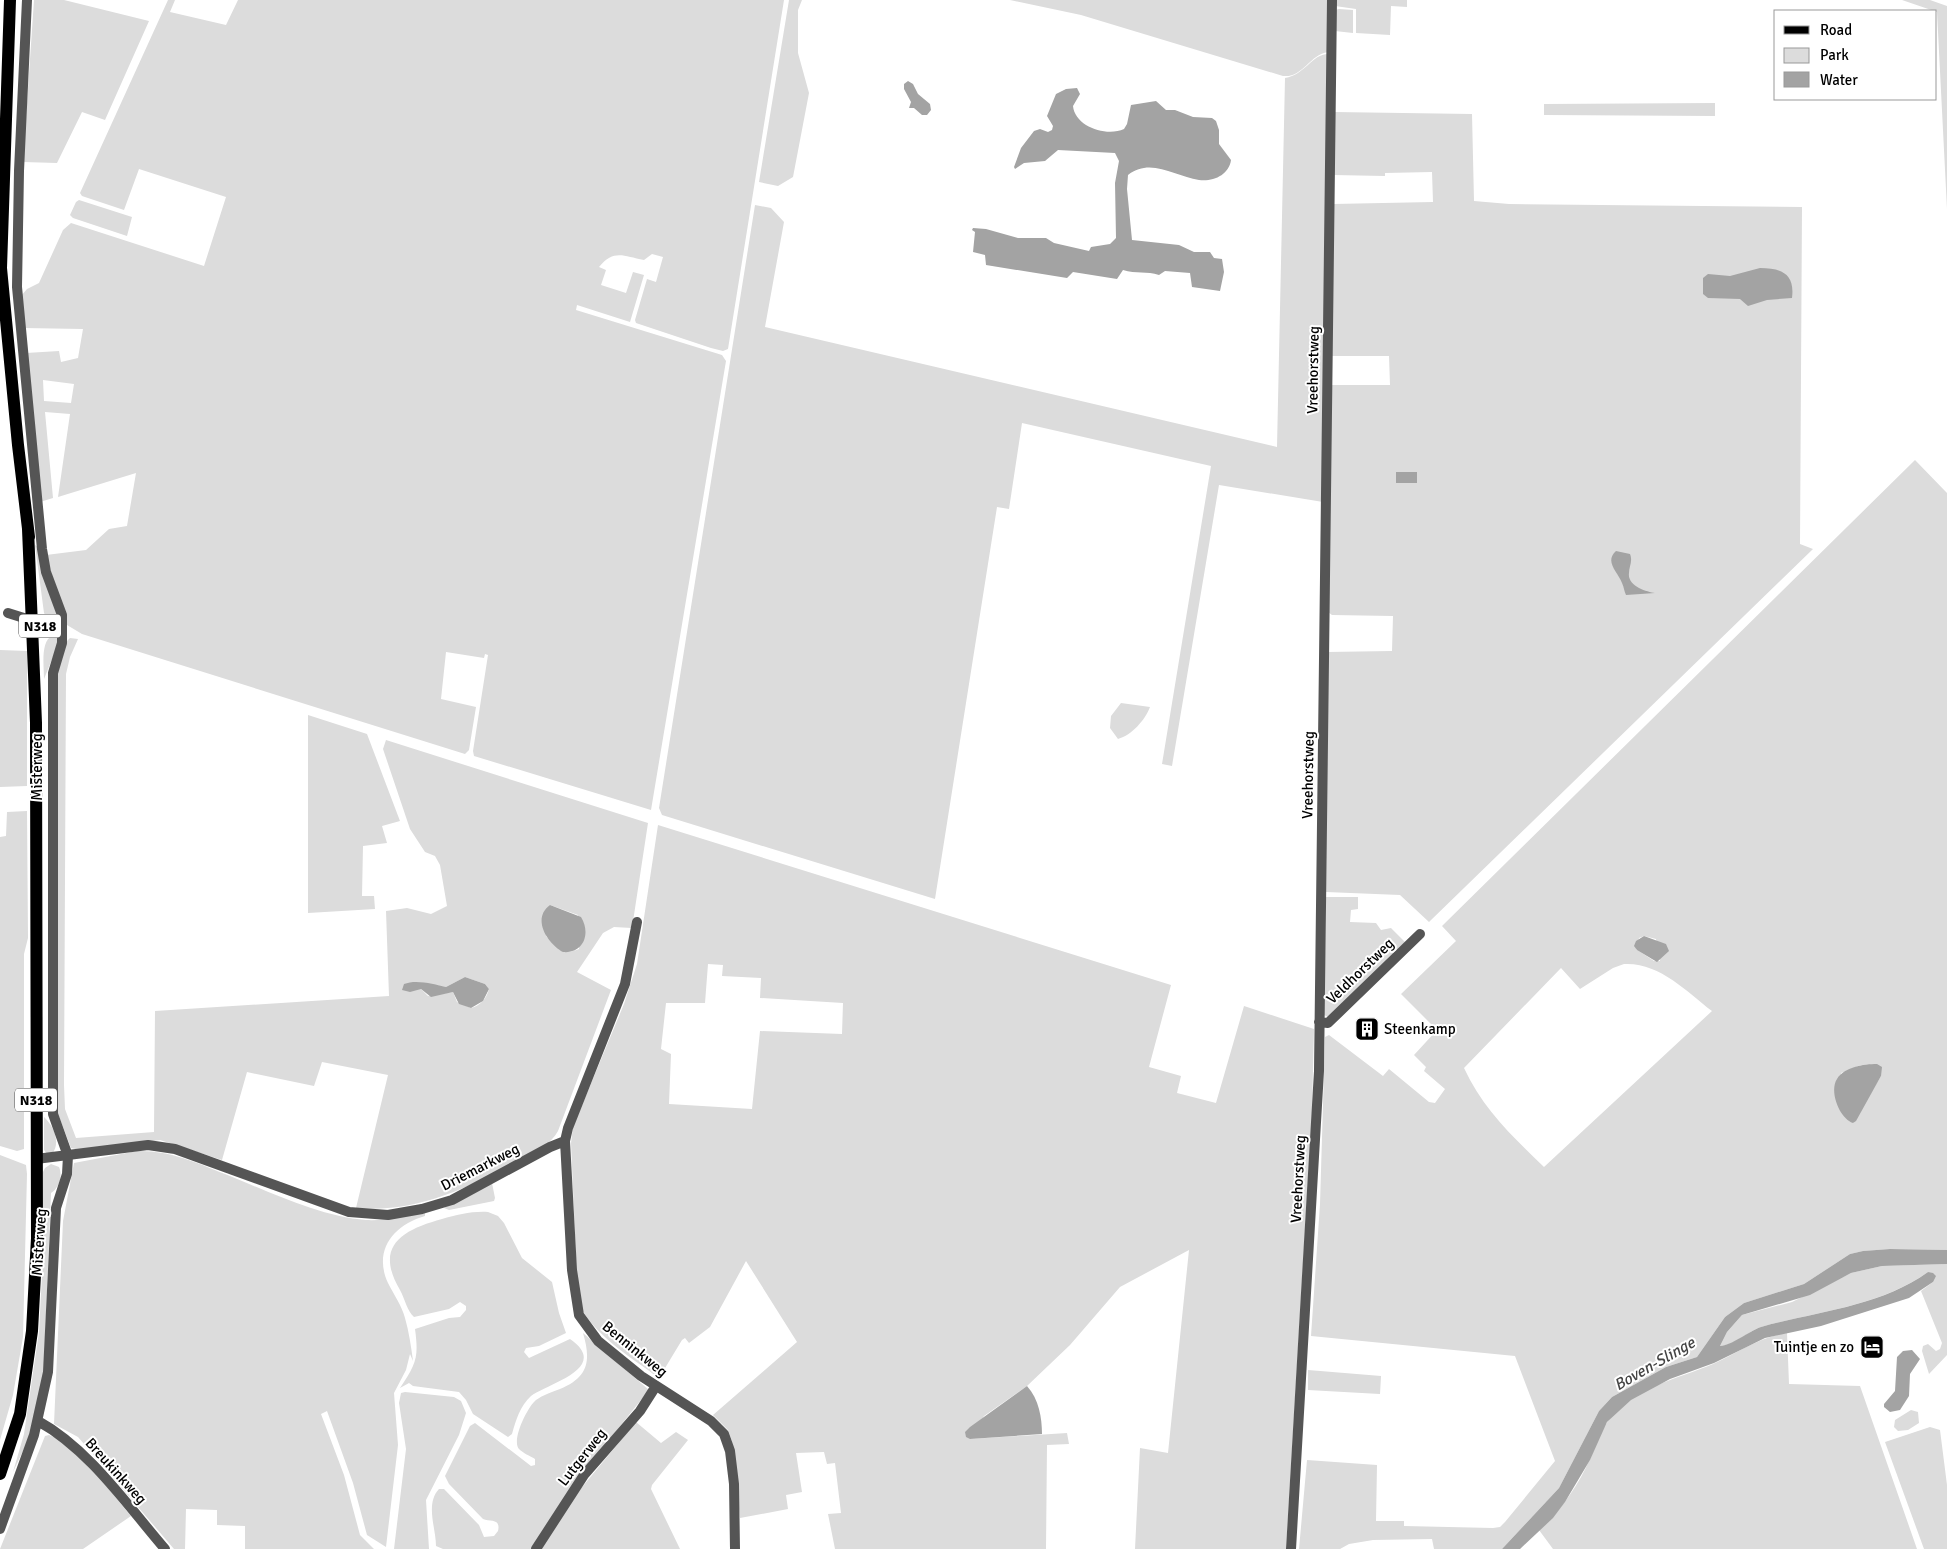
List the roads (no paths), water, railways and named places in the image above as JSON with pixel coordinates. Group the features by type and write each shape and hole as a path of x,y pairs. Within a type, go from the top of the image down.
{"main road":[{"name":"Misterweg","path":"0,1474 20,1414 32,1331 37,1238 36,622 1,268 10,0"}],"street":[{"name":"Misterweg","path":"0,1528 26,1462 38,1421 48,1372 56,1208 67,1174 68,1156 53,1114 53,673 62,643 62,630 60,609 46,572 42,549 17,287 19,171 27,0"},
{"name":"Vreehorstweg","path":"1291,1549 1319,1081 1332,0"},
{"path":"8,614 62,630"},
{"path":"565,1142 568,1128 625,984 637,922"},
{"name":"Veldhorstweg","path":"1319,1022 1328,1023 1420,934"},
{"name":"Driemarkweg","path":"36,1159 148,1145 175,1149 349,1212 388,1215 422,1209 452,1200 550,1147 565,1142"},
{"name":"Benninkweg","path":"565,1142 572,1270 579,1315 598,1341 656,1386 711,1421 724,1434 730,1451 734,1484 735,1549"},
{"name":"Lutgerweg","path":"536,1549 584,1475 640,1411 656,1386"},
{"name":"Breukinkweg","path":"38,1421 59,1432 79,1449 165,1549"}],"water":[{"path":"908,81 913,84 918,94 930,104 931,110 927,115 922,115 914,108 909,108 911,102 904,89 904,84"},
{"path":"1077,88 1080,94 1073,106 1075,113 1079,120 1086,125 1101,131 1109,132 1124,129 1131,105 1156,101 1166,110 1175,110 1193,117 1212,118 1216,121 1219,130 1219,144 1231,160 1224,173 1215,179 1199,180 1155,168 1146,168 1128,175 1127,189 1132,240 1179,245 1194,252 1210,252 1214,258 1222,259 1224,272 1220,291 1192,287 1190,273 1165,271 1159,275 1123,270 1117,279 1073,272 1067,278 986,265 985,255 973,252 975,232 972,230 973,228 986,229 1018,238 1046,238 1054,243 1089,251 1091,247 1110,244 1116,238 1115,183 1119,161 1115,153 1058,150 1045,161 1024,163 1015,169 1014,167 1021,148 1034,131 1040,129 1048,132 1052,130 1053,126 1047,116 1056,94 1066,89"},
{"path":"1760,268 1775,269 1785,274 1791,283 1792,298 1767,300 1748,306 1740,299 1708,298 1703,294 1703,278 1708,274 1730,276"},
{"path":"1396,472 1417,472 1417,483 1396,483"},
{"path":"1616,551 1630,554 1629,578 1634,585 1655,593 1626,595 1611,559"},
{"path":"550,905 581,917 584,923 585,936 581,946 576,950 563,952 547,937 542,924 542,917 544,911"},
{"path":"1644,936 1666,944 1669,951 1657,962 1637,950 1634,946 1636,941"},
{"path":"465,977 485,984 489,989 483,1001 471,1008 459,1004 453,992 431,997 421,989 410,992 402,990 404,984 414,982 446,987"},
{"path":"1877,1064 1882,1067 1881,1076 1856,1121 1853,1123 1843,1116 1837,1104 1834,1090 1837,1079 1849,1069"},
{"path":"1890,1249 1947,1250 1947,1264 1882,1266 1851,1273 1810,1295 1742,1315 1727,1332 1720,1346 1729,1344 1761,1327 1869,1301 1909,1284 1928,1272 1936,1276 1933,1282 1909,1298 1821,1326 1765,1338 1714,1363 1670,1379 1631,1400 1607,1422 1590,1460 1565,1502 1553,1518 1520,1549 1502,1549 1559,1488 1599,1411 1612,1397 1666,1367 1697,1357 1725,1317 1744,1303 1804,1284 1850,1254"},
{"path":"1912,1350 1920,1359 1910,1374 1909,1396 1900,1410 1890,1412 1884,1407 1884,1404 1895,1391 1897,1357 1903,1351"},
{"path":"1027,1386 1039,1409 1042,1434 970,1439 966,1437 965,1432 970,1427"}],"place":[{"name":"Steenkamp","path":"1367,1029"},
{"name":"Tuintje en zo","path":"1872,1347"}],"water label":[{"name":"Boven-Slinge","path":"1654,1363"}]}
